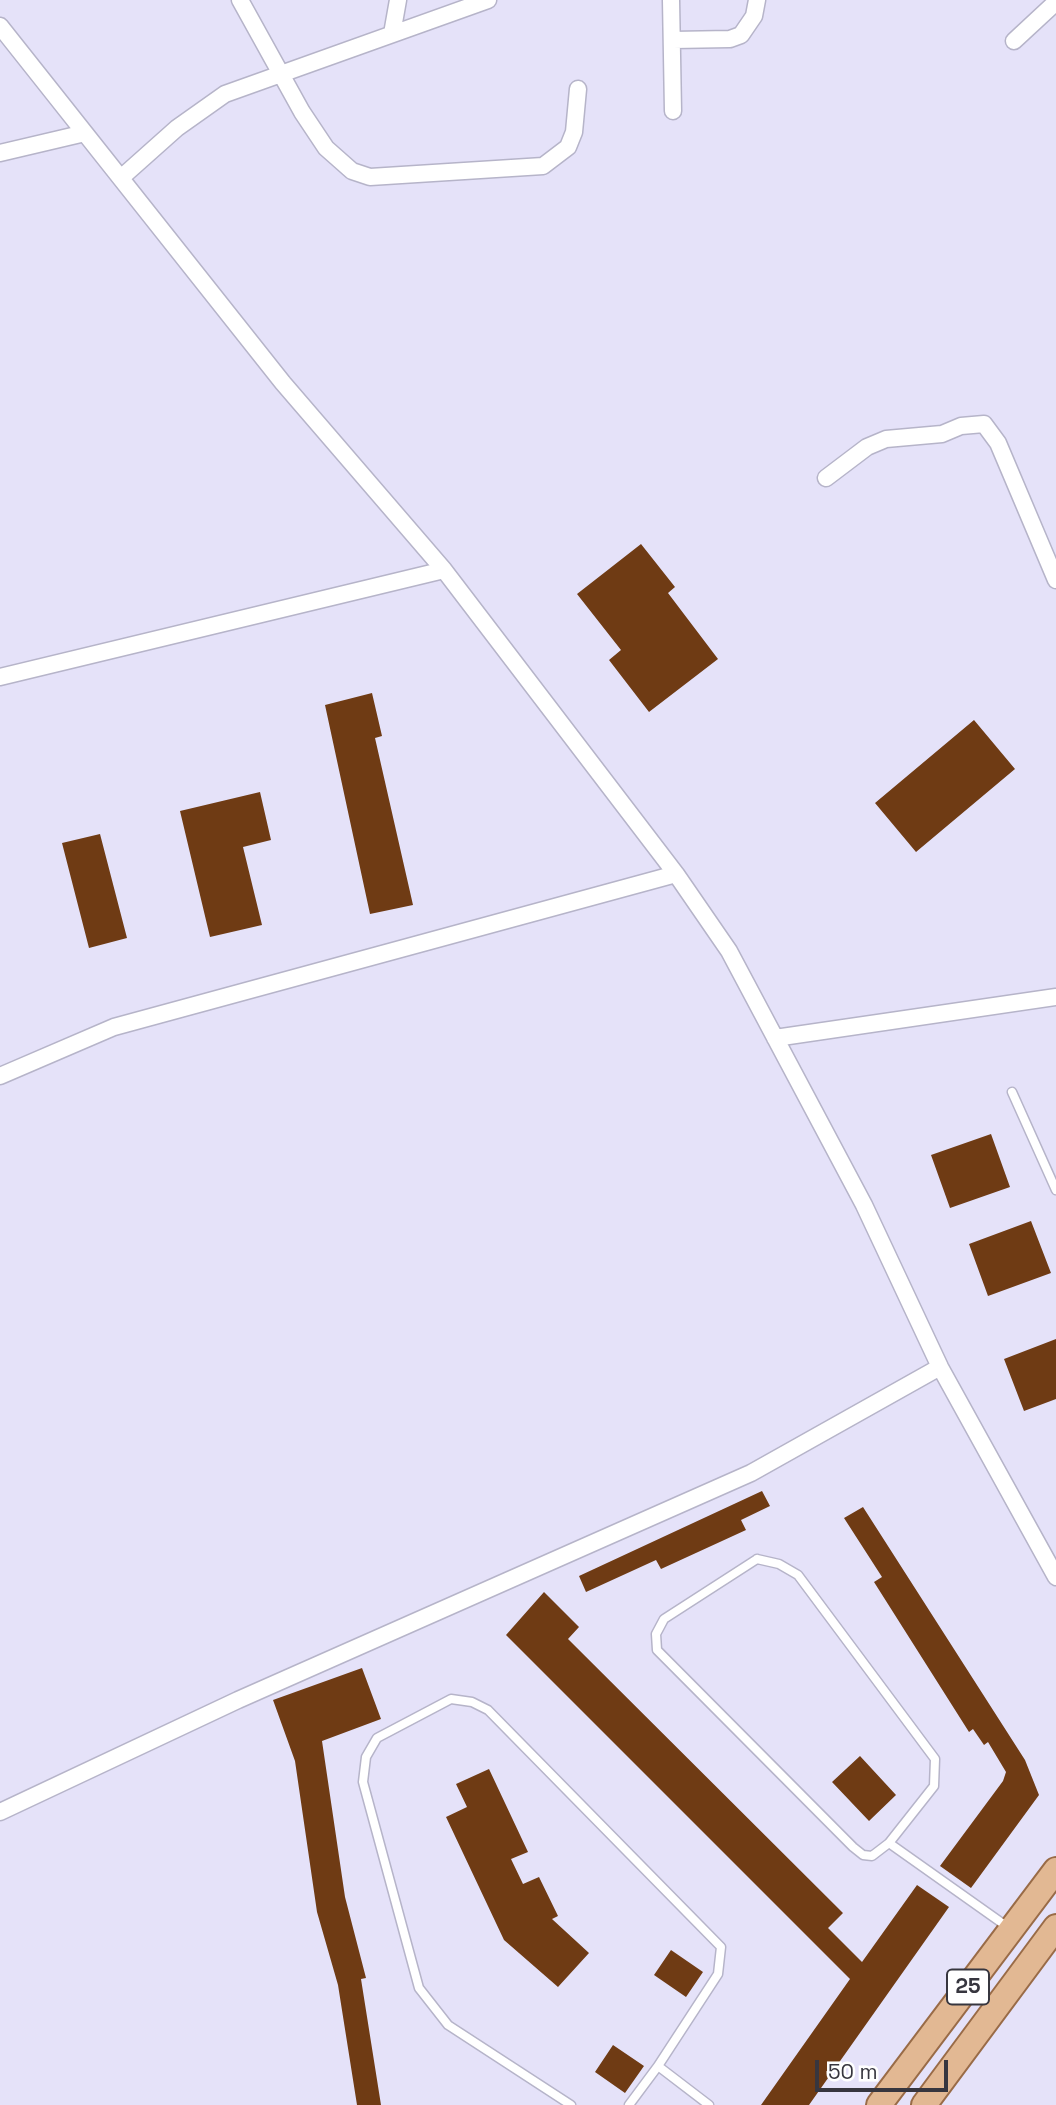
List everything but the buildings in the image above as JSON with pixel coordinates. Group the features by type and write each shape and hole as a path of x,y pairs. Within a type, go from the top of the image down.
{"main road":[{"name":"25","path":"879,2105 1056,1870"},
{"name":"25","path":"924,2105 1056,1927"}],"street":[{"path":"240,0 279,72 326,148 352,171 370,177 543,166 568,147 574,132 578,89"},
{"path":"392,34 398,0"},
{"path":"122,177 208,104 250,82 488,0"},
{"path":"671,0 673,111"},
{"path":"673,40 730,39 741,35 754,16 757,0"},
{"path":"1014,41 1056,2"},
{"path":"0,26 284,383 444,570 676,874 729,951 864,1205 940,1367 1056,1577"},
{"path":"0,153 85,133"},
{"path":"826,478 867,447 886,439 942,434 961,426 984,424 998,443 1056,580"},
{"path":"0,677 444,570"},
{"path":"0,1076 114,1027 676,874"},
{"path":"775,1038 1056,997"},
{"path":"0,1812 238,1700 751,1473 940,1367"}],"lane":[{"path":"1012,1092 1056,1191"},
{"path":"757,1559 779,1564 798,1575 935,1759 934,1786 889,1843 872,1856 863,1855 853,1847 657,1650 656,1634 664,1619 757,1559"},
{"path":"572,2105 448,2025 419,1988 363,1782 366,1757 377,1738 451,1699 472,1702 488,1710 721,1947 718,1974 629,2105"},
{"path":"889,1843 1011,1930"},
{"path":"658,2066 709,2105"}]}
